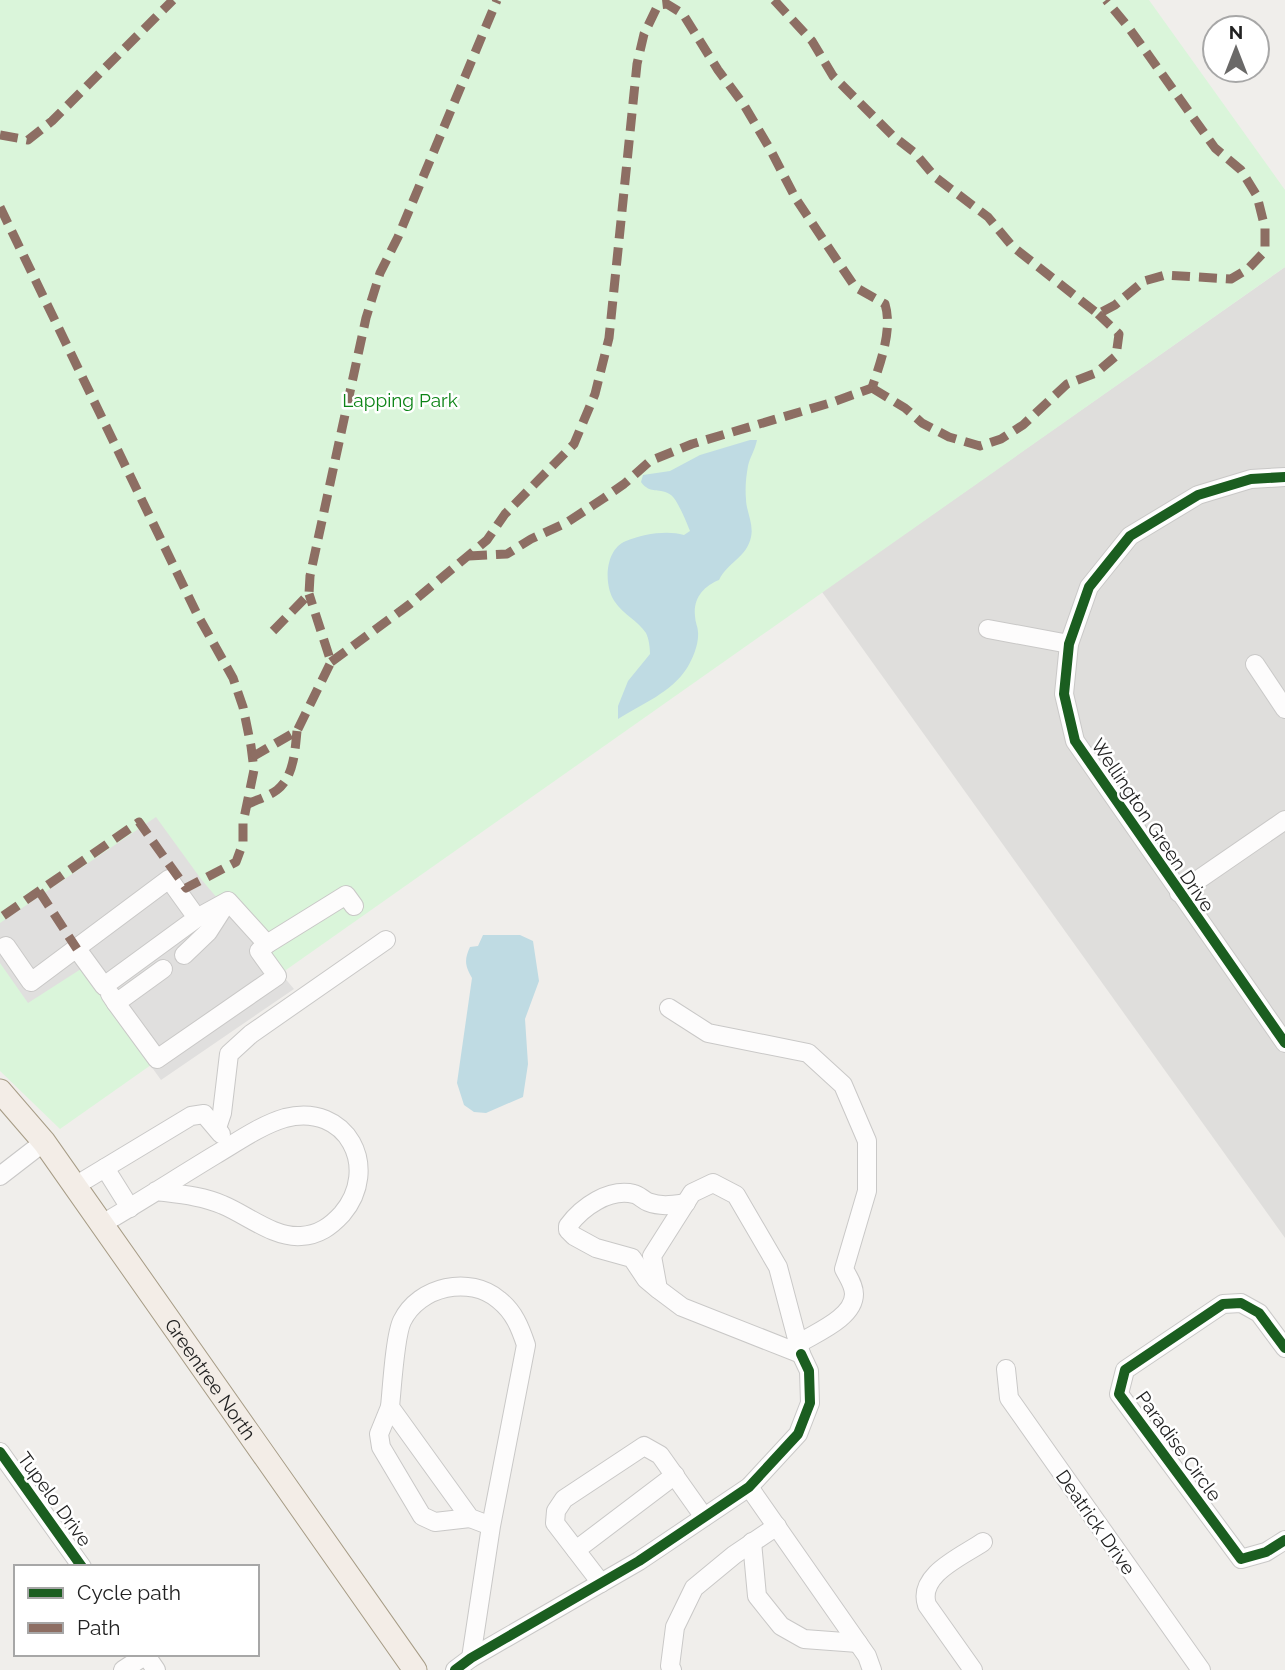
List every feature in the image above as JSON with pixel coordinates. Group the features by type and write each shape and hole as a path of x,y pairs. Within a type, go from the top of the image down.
{"main road":[{"name":"Greentree North","path":"0,1091 44,1142 415,1670"}],"street":[{"name":"Wellington Green Drive","path":"1285,477 1251,479 1198,495 1130,536 1089,587 1069,644 1064,694 1074,741 1179,893 1279,1021 1285,1043"},
{"path":"988,629 1069,644"},
{"path":"1255,664 1285,709"},
{"path":"1179,893 1285,820"},
{"path":"6,946 31,982 169,879 197,918"},
{"path":"77,948 157,1059 276,976 258,951 267,944 346,895 354,906"},
{"path":"104,986 197,918 228,901"},
{"path":"228,901 267,944"},
{"path":"184,955 208,932 228,901"},
{"path":"217,1128 222,1112 229,1055 251,1034 386,940"},
{"path":"116,1003 163,969"},
{"path":"669,1009 708,1033 808,1053 843,1085 867,1141 867,1191 844,1269 853,1285 853,1303 843,1315 799,1349"},
{"path":"75,1186 191,1116 204,1114 229,1147"},
{"path":"102,1224 229,1147 285,1119 305,1116 327,1120 342,1130 352,1143 358,1159 357,1192 349,1206 334,1223 321,1232 300,1237 275,1231 222,1204 196,1197 156,1192"},
{"path":"0,1175 44,1142"},
{"path":"106,1168 130,1208"},
{"path":"455,1670 471,1658 639,1561 750,1487 798,1434 810,1403 809,1371 799,1349 778,1267 736,1195 713,1183 692,1194 652,1256 658,1289"},
{"path":"686,1203 665,1206 648,1202 634,1194 614,1194 590,1205 569,1226 569,1230 585,1242 632,1258 646,1279 682,1307 799,1349"},
{"path":"471,1658 491,1527 526,1345 516,1318 499,1299 477,1287 444,1287 420,1299 402,1321 390,1406 379,1434 380,1447 422,1516 435,1522 470,1518 491,1527"},
{"name":"Paradise Circle","path":"1285,1348 1259,1313 1241,1303 1223,1304 1125,1370 1119,1394 1241,1559 1266,1552 1285,1540"},
{"name":"Deatrick Drive","path":"1006,1369 1009,1398 1201,1670"},
{"path":"390,1406 470,1518"},
{"path":"601,1583 555,1523 556,1511 564,1499 644,1446 660,1455 705,1517"},
{"name":"Tupelo Drive","path":"0,1452 81,1565"},
{"path":"576,1550 675,1475"},
{"path":"750,1487 858,1643 872,1670"},
{"path":"672,1670 670,1666 674,1627 694,1588 776,1526"},
{"path":"752,1542 757,1596 781,1626 804,1639 858,1643"},
{"path":"973,1670 927,1605 924,1596 931,1577 983,1542"},
{"path":"123,1670 144,1656"}],"shaded area":[{"path":"1285,267 1285,1238 822,592"},
{"path":"156,817 201,879 294,989 161,1080 81,969 28,1003 0,963 0,923"}],"green space":[{"name":"Lapping Park","path":"0,0 1149,0 1201,73 1201,84 1209,84 1285,190 1285,267 60,1129 0,1071"}],"water":[{"path":"757,440 748,466 746,482 746,504 751,527 749,544 719,580 704,589 698,598 695,610 697,646 681,676 656,697 618,719 618,706 628,681 650,652 646,633 618,606 611,595 608,577 610,559 619,545 626,541 663,533 684,535 690,531 673,497 644,486 641,482 643,475 670,471 700,455"},
{"path":"483,935 520,935 533,941 539,981 525,1019 528,1064 523,1097 486,1113 474,1112 464,1105 457,1083 472,978 466,959 470,947 478,946"}],"marked path":[{"path":"0,135 28,140 52,121 173,0"},
{"path":"273,631 309,594 310,576 366,318 380,273 398,237 497,0"},
{"path":"774,0 812,41 833,76 892,135 915,153 935,177 988,217 1012,246 1098,314 1115,305 1144,281 1165,275 1231,279 1248,269 1265,251 1265,228 1257,196 1241,170 1215,148 1106,0"},
{"path":"331,662 410,604 487,540 505,514 574,444 595,394 609,338 637,64 644,34 658,5 667,4 683,14 718,70 744,105 796,199 855,287 885,304 887,335 872,388"},
{"path":"0,207 197,614 233,678 243,707 254,770 243,823 243,843 236,862 186,888 139,822 0,918"},
{"path":"872,388 905,408 922,423 949,437 980,446 1001,439 1023,425 1067,384 1096,373 1116,356 1119,334 1098,314"},
{"path":"469,556 507,554 531,539 566,523 624,484 650,461 692,444 872,388"},
{"path":"252,757 297,731 331,662 309,594"},
{"path":"246,805 283,785 293,763 297,731"},
{"path":"39,891 77,949"}],"cycle path":[{"path":"1285,477 1251,479 1198,495 1130,536 1089,587 1069,644 1064,694 1075,741 1285,1043"},
{"path":"1285,1348 1259,1313 1241,1303 1223,1304 1125,1370 1119,1394 1241,1559 1266,1552 1285,1540"},
{"path":"455,1670 471,1658 639,1561 749,1487 798,1434 810,1403 809,1371 801,1354"},
{"path":"0,1452 81,1565"}]}
